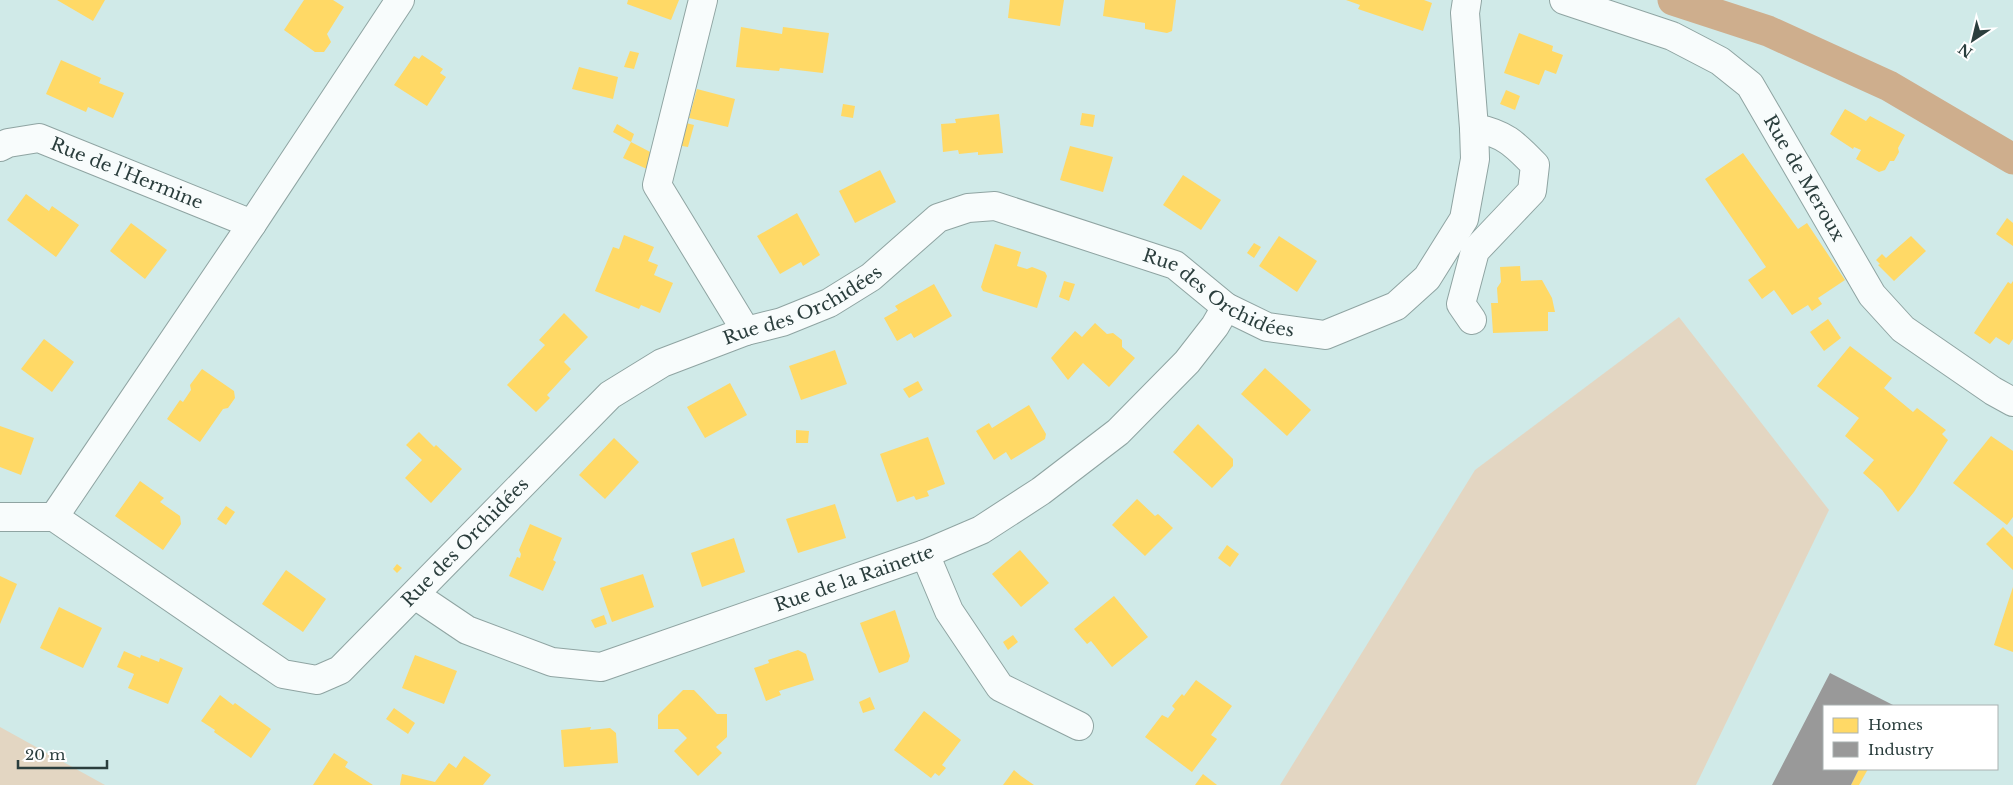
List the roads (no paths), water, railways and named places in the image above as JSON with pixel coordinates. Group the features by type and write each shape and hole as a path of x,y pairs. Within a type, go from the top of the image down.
{"street":[{"path":"0,517 54,516 252,224 400,0"},
{"path":"703,0 658,185 746,331"},
{"name":"Rue des Orchidées","path":"54,516 283,674 317,680 340,670 610,394 662,363 746,331 782,322 829,303 871,277 938,218 968,208 995,206 1175,265 1226,307 1267,327 1325,335 1396,306 1427,278 1464,219 1475,159 1465,13 1467,0"},
{"name":"Rue de Meroux","path":"1564,0 1672,36 1720,61 1750,85 1872,295 1903,329 1993,391 2013,402"},
{"path":"1472,320 1461,304 1475,251 1532,191 1535,165 1516,145 1493,131 1474,128"},
{"name":"Rue de l'Hermine","path":"0,147 8,143 39,138 252,224"},
{"name":"Rue de la Rainette","path":"415,595 468,630 552,662 601,667 925,554 981,530 1041,491 1118,432 1187,362 1215,326 1226,307"},
{"path":"925,554 949,611 1000,687 1079,726"}],"waterway":[{"path":"1673,0 1768,31 1889,86 2013,159"}]}
